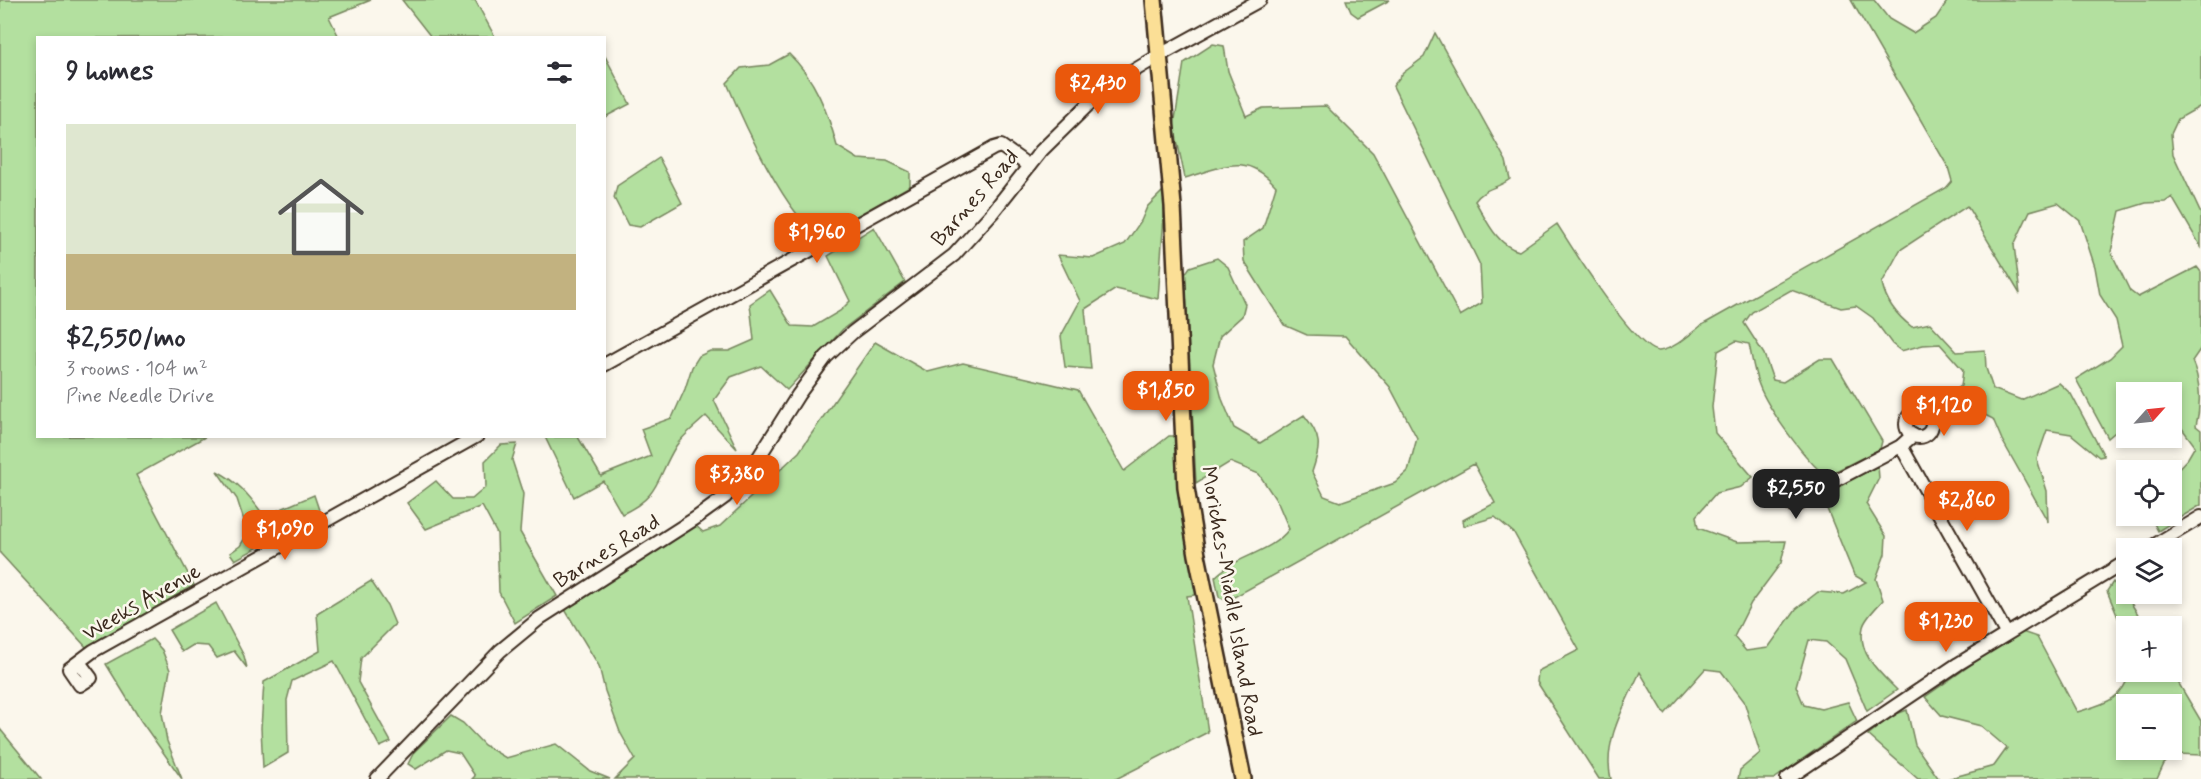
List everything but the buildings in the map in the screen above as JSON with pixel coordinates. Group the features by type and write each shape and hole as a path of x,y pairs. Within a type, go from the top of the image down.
{"main road":[{"name":"Moriches-Middle Island Road","path":"1154,0 1173,206 1186,488 1197,555 1243,779"}],"street":[{"path":"1160,56 1260,0"},
{"name":"Barnes Road","path":"377,779 500,651 540,618 725,497 757,460 803,388 826,357 853,332 954,255 1029,166 1096,97 1160,56"},
{"path":"606,364 994,148 1001,146 1029,166"},
{"path":"1807,491 1815,491 1901,446 1913,435"},
{"name":"Weeks Avenue","path":"79,662 103,646 473,438"},
{"path":"1901,446 2006,633"},
{"path":"2166,538 2201,517"},
{"path":"1787,779 2006,633 2116,568"}],"green space":[{"path":"0,0 371,0 329,17 338,36 36,36 36,438 203,438 136,475 194,585 87,648 0,553"},
{"path":"402,0 475,0 494,36 430,36"},
{"path":"1346,0 1390,0 1358,17 1351,12"},
{"path":"1851,0 1874,0 1889,19 1913,33 1936,18 1948,0 2201,0 2201,106 2178,119 2171,134 2173,154 2201,214 2201,247 2172,197 2165,202 2146,203 2120,211 2111,252 2130,291 2138,297 2197,267 2201,272 2201,348 2192,361 2199,394 2196,426 2201,430 2201,505 2182,516 2182,464 2195,446 2182,428 2182,382 2116,382 2116,431 2108,438 2076,379 2110,358 2122,346 2116,320 2100,295 2095,267 2080,221 2058,203 2030,211 2014,245 2020,294 1967,206 1900,250 1882,283 1889,302 1901,318 1912,327 1930,323 1957,352 1985,350 1986,368 1993,389 2021,400 2059,383 2071,394 2104,456 2099,457 2071,434 2047,430 2037,459 2047,491 2048,522 2002,440 1993,419 1973,409 1942,400 1961,386 1963,370 1940,344 1923,345 1901,351 1892,344 1873,318 1856,306 1841,308 1791,290 1752,312 1744,323 1764,354 1773,380 1783,382 1820,359 1833,359 1882,441 1880,449 1826,476 1798,447 1770,407 1757,380 1749,344 1736,341 1718,351 1712,407 1715,433 1753,477 1741,487 1716,493 1696,516 1698,528 1737,542 1786,541 1781,563 1751,603 1734,637 1746,651 1768,648 1796,609 1818,592 1844,594 1866,582 1854,575 1825,504 1833,489 1878,466 1879,478 1866,504 1886,536 1885,554 1876,579 1883,600 1866,620 1862,637 1863,646 1871,662 1897,690 1867,711 1845,659 1826,642 1809,640 1796,686 1804,705 1821,709 1848,702 1857,721 1774,779 1738,779 1740,770 1760,753 1744,701 1721,671 1705,669 1665,714 1640,672 1612,738 1609,765 1611,779 1599,779 1537,682 1538,671 1579,650 1514,533 1495,517 1464,526 1463,520 1495,503 1474,464 1227,601 1219,597 1215,577 1233,564 1273,544 1289,529 1278,503 1259,474 1230,462 1196,483 1185,274 1190,267 1217,258 1228,267 1245,304 1242,316 1220,336 1213,364 1222,399 1234,428 1260,443 1304,415 1317,436 1318,448 1312,472 1324,496 1340,502 1395,483 1408,471 1417,438 1390,387 1345,336 1307,335 1284,325 1244,261 1243,242 1263,228 1276,186 1265,175 1244,165 1223,166 1185,178 1174,126 1184,63 1213,44 1224,46 1228,71 1246,116 1263,108 1326,106 1373,153 1460,316 1482,303 1480,265 1393,86 1403,73 1424,57 1435,33 1506,161 1510,179 1483,193 1475,201 1493,231 1504,244 1519,251 1557,224 1621,317 1649,347 1659,351 1676,344 1702,325 1946,188 1952,181 1948,167"},
{"path":"789,54 813,85 837,146 858,159 887,161 910,172 910,186 821,236 808,227 794,211 781,190 743,120 727,83 741,68 769,65"},
{"path":"606,58 630,104 606,116"},
{"path":"659,158 682,203 640,227 628,225 614,198 617,186"},
{"path":"1166,188 1158,299 1116,289 1085,309 1091,369 1065,367 1061,336 1080,301 1058,255 1093,258 1125,244 1141,221 1147,207"},
{"path":"874,227 905,282 843,329 787,390 761,366 731,377 714,400 737,449 706,416 679,442 651,493 635,507 622,514 603,481 574,497 545,438 579,438 601,476 651,456 641,429 672,418 692,367 699,356 710,351 729,351 754,340 750,304 770,290 792,326 813,327 840,311 850,301 828,256"},
{"path":"875,342 928,372 963,363 1078,390 1124,471 1169,436 1175,436 1182,515 1200,585 1195,595 1187,596 1208,732 1116,779 615,779 635,759 620,732 605,691 599,666 564,608 696,526 703,532 720,526 799,452"},
{"path":"517,444 512,460 523,494 520,532 557,596 515,623 499,592 497,534 482,506 426,529 407,503 436,481 453,499 472,499 486,487 485,461 501,445"},
{"path":"217,471 242,489 262,513 274,512 314,495 320,513 235,560 230,553 240,546 248,533 237,499"},
{"path":"2155,526 2166,526 2158,531"},
{"path":"371,581 387,605 395,624 361,658 358,682 391,742 380,747 334,661 292,681 287,700 288,753 263,768 261,728 264,682 320,651 317,614"},
{"path":"2113,582 2116,585 2116,604 2132,604 2139,616 2117,616 2107,591"},
{"path":"216,603 244,656 247,668 234,651 217,658 208,646 193,645 182,652 169,630"},
{"path":"2019,631 2037,637 2077,712 2116,696 2116,760 2169,760 2164,764 2157,779 1947,779 1994,766 2007,748 1981,726 1942,716 1925,697"},
{"path":"152,639 162,650 170,670 162,713 167,741 182,779 141,721 106,664"},
{"path":"2126,682 2178,682 2201,721 2201,755 2182,754 2182,694 2118,694"},
{"path":"1907,710 1915,745 1939,779 1918,779 1868,735 1891,716"},
{"path":"451,716 463,723 484,745 506,758 556,744 590,771 610,779 472,779 475,776 460,753 446,750 416,769 408,764 414,752"},
{"path":"0,729 41,779 0,779"}]}
